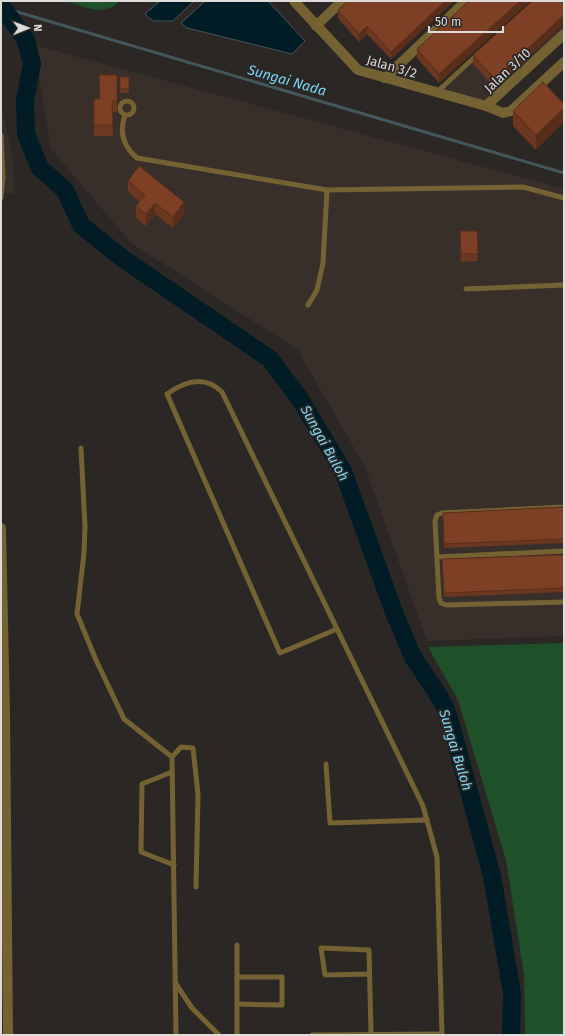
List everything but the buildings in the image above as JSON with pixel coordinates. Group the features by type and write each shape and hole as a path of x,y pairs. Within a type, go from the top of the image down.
{"street":[{"name":"Jalan 3/2","path":"294,1 358,70 486,106"},
{"path":"316,26 342,1"},
{"path":"385,78 466,1"},
{"name":"Jalan 3/10","path":"564,34 486,106 503,113 512,111 564,62"},
{"path":"1,528 8,1035"}],"lane":[{"path":"437,92 484,49"},
{"path":"125,115 122,126 122,137 137,158 327,190 523,187 564,198"},
{"path":"1,135 3,177 1,198"},
{"path":"308,305 317,290 323,263 327,190"},
{"path":"466,290 564,285"},
{"path":"312,1035 442,1034 437,858 423,806 337,628 222,392 213,385 202,381 193,381 175,389 168,394 280,653 337,628"},
{"path":"81,448 84,547 77,614 96,660 124,719 172,757"},
{"path":"564,507 439,514 435,521 439,598 444,604 564,602"},
{"path":"437,557 564,551"},
{"path":"176,1035 172,757 181,747 193,748 198,794 196,886"},
{"path":"326,764 330,823 427,820"},
{"path":"172,772 142,784 140,852 174,865"},
{"path":"237,945 237,1035"},
{"path":"369,974 325,975 321,948 368,950 369,974 371,1034"},
{"path":"237,977 282,977 282,1005 237,1004"},
{"path":"176,984 192,1008 219,1035"}],"shaded area":[{"path":"540,1 564,1 564,28 486,102 442,90"},
{"path":"34,45 564,189 564,636 427,641 365,467 297,349 131,243 51,149"},
{"path":"1,106 13,158 14,193 1,193"}],"green space":[{"path":"66,1 120,1 108,9 101,10 87,8"},
{"path":"564,643 564,1035 525,1035 524,975 506,860 458,700 428,647"}],"water":[{"path":"160,1 194,1 173,21 153,21 145,14"},
{"path":"205,1 268,1 305,41 292,54 187,28 181,23"}],"waterway":[{"name":"Sungai Buloh","path":"1,5 26,40 32,64 25,100 26,134 40,168 65,190 81,225 122,258 270,359 300,399 343,471 395,615 413,657 446,709 451,725 492,876 512,993 511,1035"},
{"name":"Sungai Nada","path":"4,8 564,173"}]}
